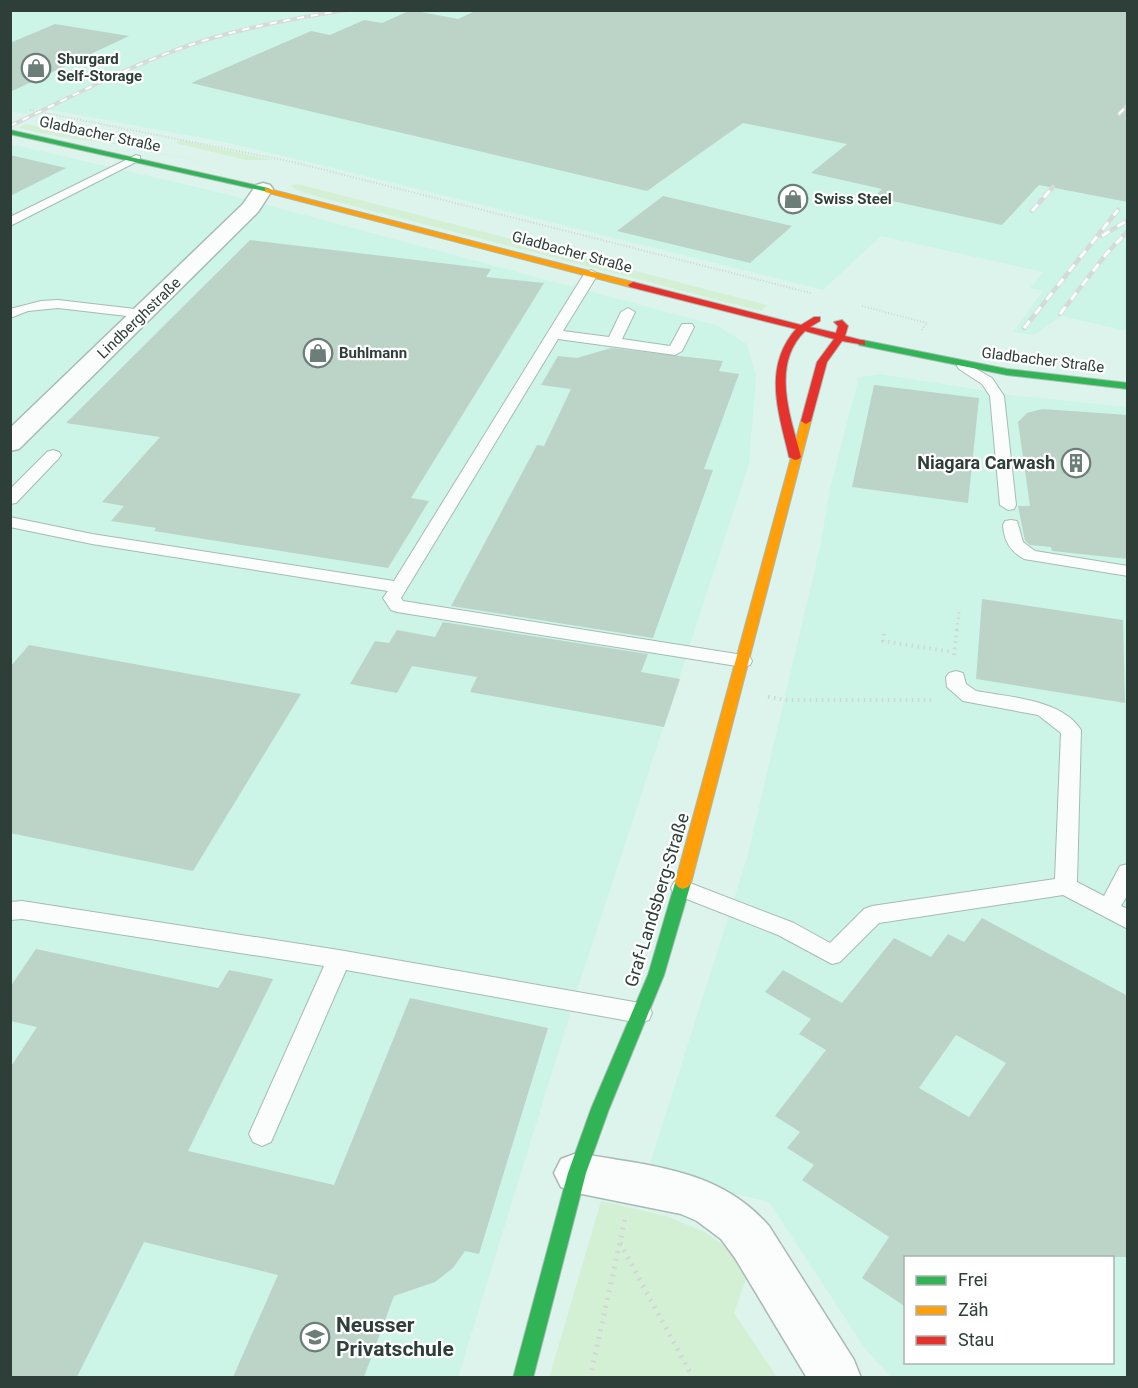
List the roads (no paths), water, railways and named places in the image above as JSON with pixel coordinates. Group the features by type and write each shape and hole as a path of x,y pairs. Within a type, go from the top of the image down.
{"main road":[{"name":"Gladbacher Straße","path":"10,132 136,158 268,181 591,274 839,339 964,366 1065,381 1128,386"},
{"path":"801,308 855,321"},
{"path":"799,328 812,320 834,316"},
{"path":"834,316 843,326 839,339"},
{"name":"Graf-Landsberg-Straße","path":"796,462 781,401 786,353 799,328"},
{"name":"Graf-Landsberg-Straße","path":"523,1377 577,1173 600,1109 656,975 682,888 822,363 839,339"}],"street":[{"name":"Lindberghstraße","path":"10,443 250,208 268,181"},
{"path":"577,1173 687,1194 713,1206 737,1224 762,1256 810,1338 836,1377"}],"lane":[{"path":"10,222 136,158"},
{"path":"591,274 392,598 397,606 742,661"},
{"path":"10,314 24,306 48,303 144,314"},
{"path":"613,343 628,312"},
{"path":"554,334 675,351 687,327"},
{"path":"964,366 987,381 997,396 1008,505"},
{"path":"10,499 53,455"},
{"path":"10,522 92,539 399,587"},
{"path":"1011,525 1012,542 1017,549 1030,555 1060,556 1128,571"},
{"path":"956,677 957,687 970,696 1044,710 1071,730 1066,885"},
{"path":"682,888 786,929 832,955 872,915 1066,885 1118,914 1128,872"},
{"path":"10,911 22,910 339,959 640,1013"},
{"path":"262,1134 339,959"}],"railway":[{"path":"10,126 121,72 190,45 268,24 347,10"},
{"path":"1119,114 1128,105"},
{"path":"1032,211 1053,187"},
{"path":"1024,328 1118,210"},
{"path":"1102,236 1128,220"},
{"path":"1060,314 1107,253 1128,231"}],"place":[{"name":"Shurgard Self-Storage","path":"36,68"},
{"name":"Swiss Steel","path":"793,199"},
{"name":"Buhlmann","path":"318,353"},
{"name":"Niagara Carwash","path":"1076,463"},
{"name":"Neusser Privatschule","path":"315,1337"}]}
